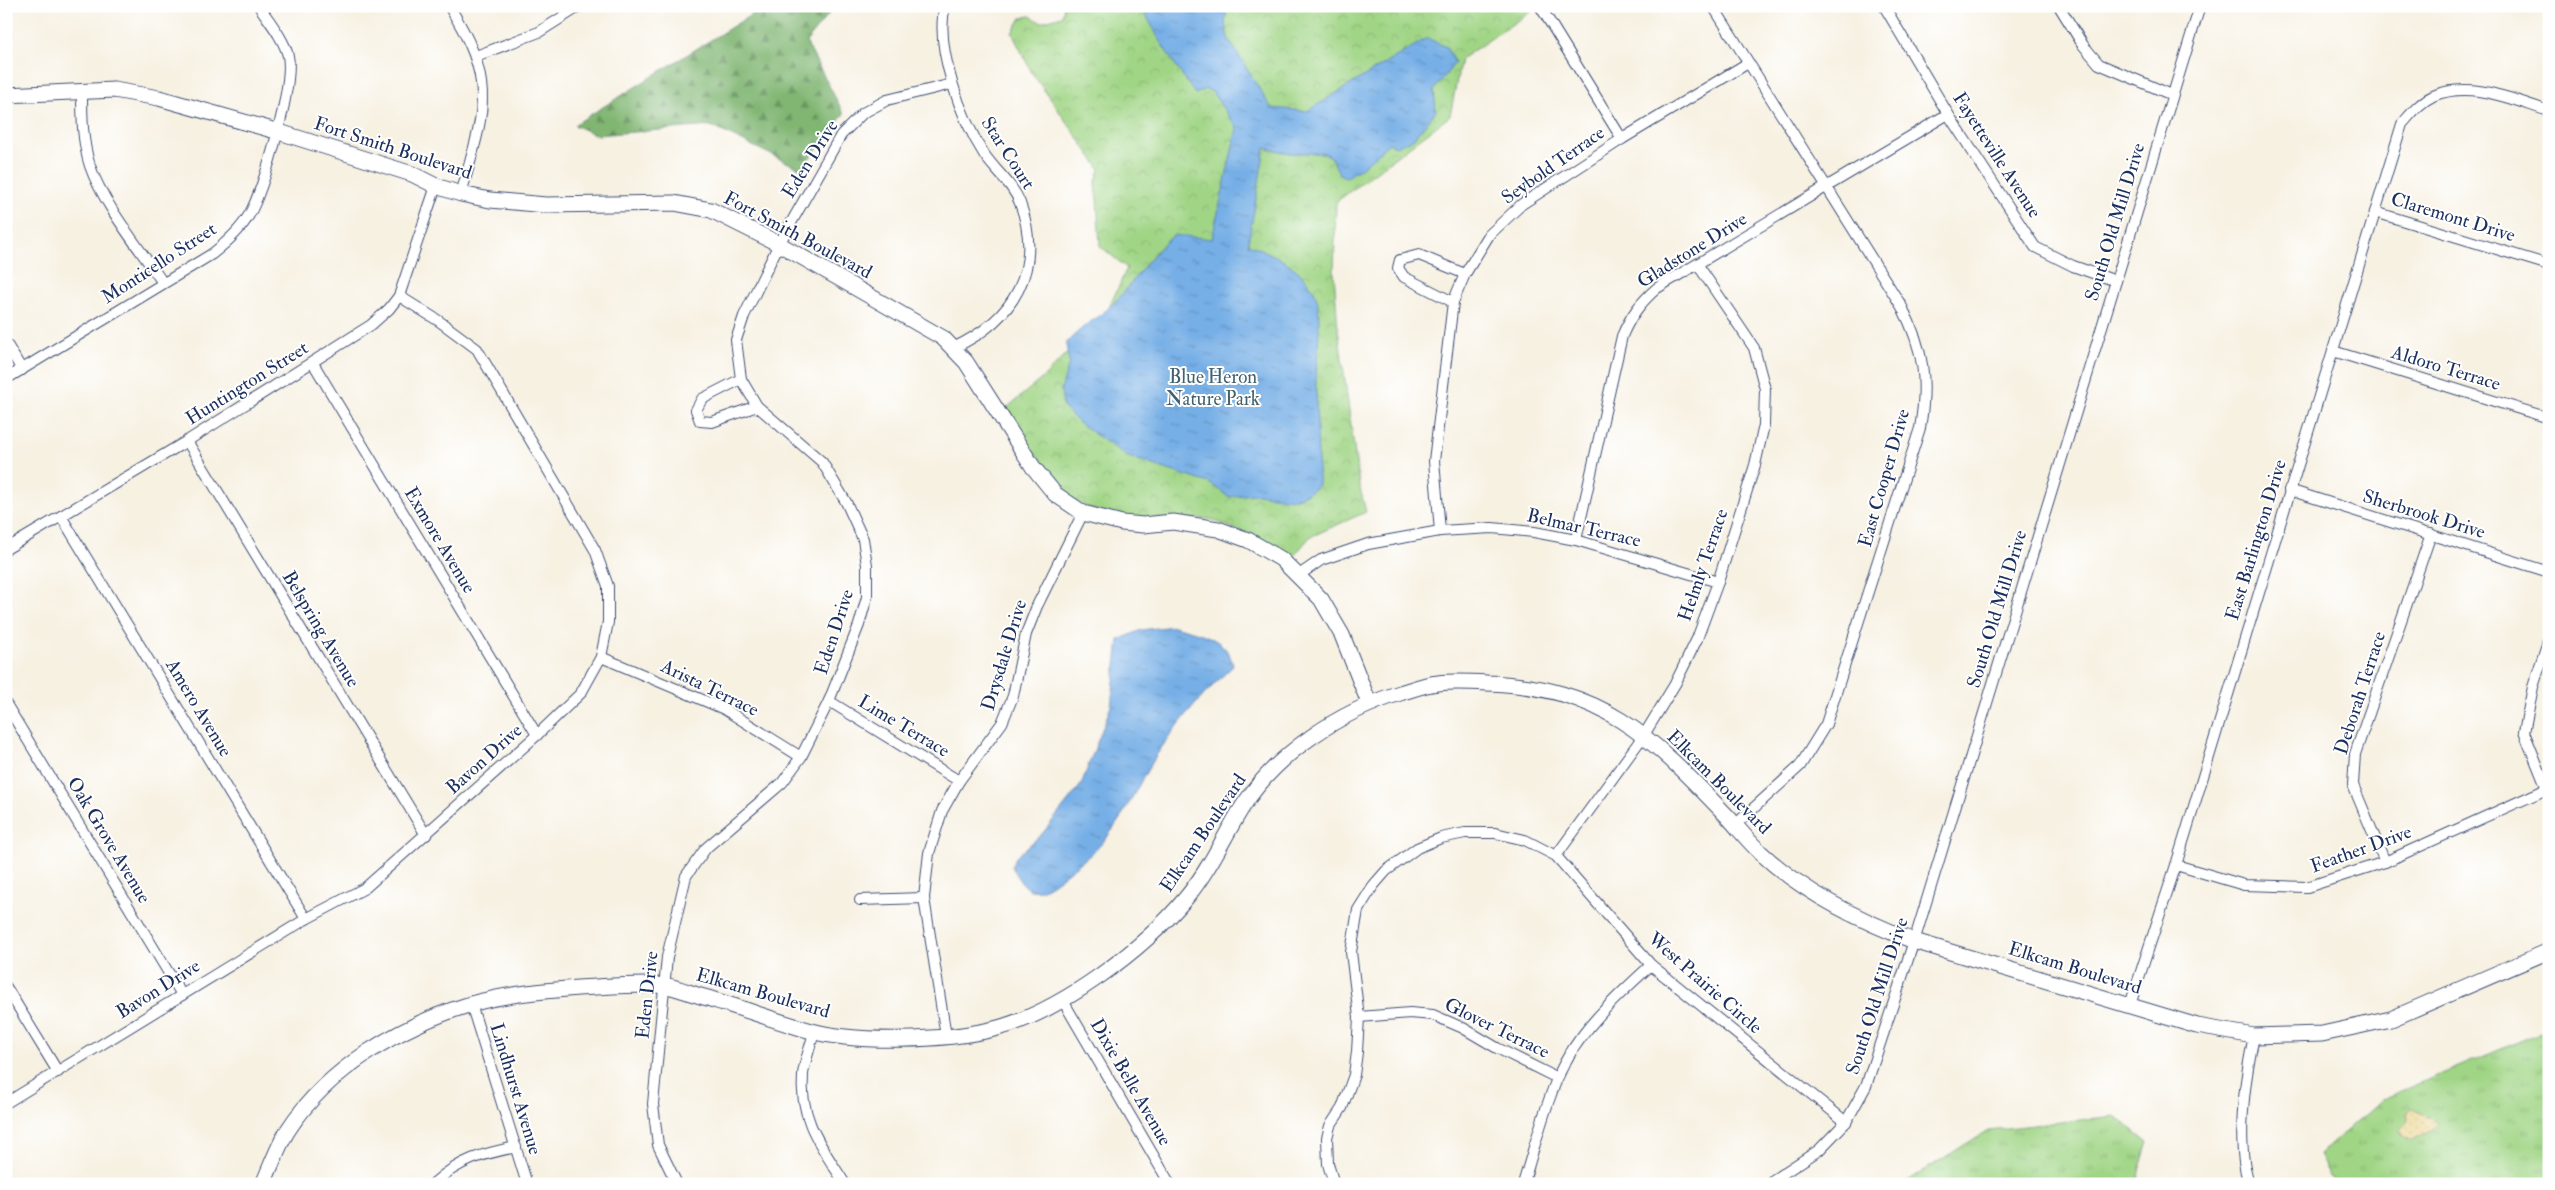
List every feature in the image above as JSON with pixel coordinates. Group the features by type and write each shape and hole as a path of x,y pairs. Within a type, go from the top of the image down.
{"street":[{"name":"Monticello Street","path":"6,379 163,283 229,240 248,217 259,195 285,103 289,76 288,56 260,6"},
{"path":"449,6 476,56 483,101 481,122 461,194"},
{"path":"476,56 539,32 580,6"},
{"name":"Star Court","path":"945,6 944,41 952,84 968,127 985,155 1020,202 1028,231 1028,262 1015,297 995,323 974,338 953,348"},
{"path":"1540,6 1622,139"},
{"name":"East Cooper Drive","path":"1713,6 1825,188 1902,307 1915,334 1925,372 1925,399 1920,428 1826,724 1800,766 1736,825"},
{"name":"Fayetteville Avenue","path":"1884,6 1948,114 2035,247 2073,266 2116,281"},
{"path":"2059,6 2083,45 2099,64 2172,95"},
{"name":"South Old Mill Drive","path":"1767,1184 1819,1150 1846,1122 1866,1086 1914,941 2200,6"},
{"name":"Seybold Terrace","path":"1440,531 1434,461 1453,302 1465,274 1489,236 1522,204 1622,139 1748,63"},
{"name":"Eden Drive","path":"677,1184 658,1145 653,1104 667,957 686,876 706,848 782,783 801,756 829,701 859,625 867,596 868,566 863,539 846,502 822,462 757,406 741,379 736,340 744,316 779,244 841,135 863,113 887,100 952,84"},
{"path":"82,90 82,128 90,166 103,193 163,283"},
{"name":"Fort Smith Boulevard","path":"6,95 114,90 158,98 276,131 412,174 436,186 461,194 546,205 674,203 694,205 735,221 779,244 908,319 922,324 953,348 966,362 1033,467 1056,494 1083,513 1122,523 1143,525 1173,522 1218,529 1257,545 1281,559 1321,599 1342,635 1369,703"},
{"name":"East Barlington Drive","path":"2130,1005 2176,865 2402,124 2418,106 2433,96 2451,91 2480,90 2549,111"},
{"name":"Gladstone Drive","path":"1576,540 1622,336 1629,319 1640,303 1657,288 1948,114"},
{"name":"Huntington Street","path":"6,549 187,441 371,325 389,309 399,296 436,186"},
{"name":"Claremont Drive","path":"2375,212 2549,265"},
{"path":"1453,302 1404,277 1398,268 1400,260 1419,255 1465,274"},
{"name":"Helmly Terrace","path":"1556,856 1644,735 1675,684 1697,639 1718,582 1755,465 1764,426 1765,389 1754,348 1698,264"},
{"name":"Bavon Drive","path":"6,1103 306,919 365,888 537,735 581,693 601,657 608,622 608,586 595,550 476,350 439,321 399,296"},
{"path":"6,344 22,370"},
{"name":"Aldoro Terrace","path":"2332,351 2549,418"},
{"name":"Exmore Avenue","path":"313,363 537,735"},
{"path":"741,379 702,399 696,410 700,421 712,422 757,406"},
{"name":"Belspring Avenue","path":"187,441 426,835"},
{"name":"Sherbrook Drive","path":"2289,490 2549,572"},
{"name":"Drysdale Drive","path":"946,1036 924,898 929,852 942,811 959,781 1002,723 1013,696 1026,634 1037,606 1083,513"},
{"name":"Amero Avenue","path":"61,516 306,919"},
{"name":"Belmar Terrace","path":"1299,575 1321,560 1368,544 1440,531 1492,528 1534,532 1576,540 1718,582"},
{"name":"Deborah Terrace","path":"2385,862 2353,784 2355,754 2431,534"},
{"path":"2548,790 2524,732 2533,687 2549,638"},
{"name":"Arista Terrace","path":"601,657 724,710 801,756"},
{"name":"Elkcam Boulevard","path":"263,1184 287,1131 314,1097 349,1065 408,1029 471,1004 525,992 596,987 665,986 814,1032 877,1040 946,1036 992,1030 1023,1019 1062,999 1108,971 1148,938 1184,901 1207,871 1245,802 1270,772 1311,737 1369,703 1434,683 1491,683 1551,690 1592,704 1644,735 1670,756 1762,854 1800,883 1872,925 1914,941 2197,1026 2254,1036 2322,1034 2391,1019 2549,951"},
{"name":"Lime Terrace","path":"829,701 959,781"},
{"name":"Oak Grove Avenue","path":"6,704 182,995"},
{"name":"Feather Drive","path":"2176,865 2244,885 2307,887 2385,862 2548,790"},
{"path":"1334,1184 1328,1164 1327,1138 1330,1126 1342,1108 1354,1075 1360,1018 1351,952 1358,910 1373,886 1386,871 1417,848 1441,838 1465,833 1496,833 1525,840 1556,856"},
{"name":"West Prairie Circle","path":"1556,856 1651,965 1846,1122"},
{"path":"860,900 924,898"},
{"path":"1523,1184 1557,1078 1580,1040 1616,996 1651,965"},
{"path":"6,987 58,1072"},
{"name":"Dixie Belle Avenue","path":"1062,999 1170,1184"},
{"name":"Lindhurst Avenue","path":"471,1004 527,1184"},
{"name":"Glover Terrace","path":"1360,1018 1410,1014 1433,1015 1463,1028 1504,1052 1557,1078"},
{"path":"814,1032 803,1073 804,1108 811,1131 845,1184"},
{"path":"2249,1184 2244,1168 2244,1085 2254,1036"},
{"path":"433,1184 448,1171 478,1154 516,1146"}],"green space":[{"path":"757,6 835,6 806,42 844,114 801,169 711,126 596,135 574,125 759,10"},
{"name":"Blue Heron Nature Park","path":"1064,6 1539,6 1461,59 1450,116 1336,202 1334,273 1338,329 1359,484 1366,512 1310,537 1292,558 1265,541 1210,519 1129,519 1093,510 1069,498 1003,411 1045,376 1107,312 1127,268 1100,246 1096,182 1100,169 1032,73 1012,33 1021,18 1030,16 1041,22 1062,16"},
{"path":"2549,1029 2549,1184 2334,1184 2319,1155 2382,1099"},
{"path":"2116,1116 2148,1142 2135,1184 1903,1184 1988,1130"}],"sand":[{"path":"2412,1108 2432,1117 2438,1124 2432,1130 2413,1140 2405,1137 2401,1130 2408,1121 2407,1113"}],"water":[{"path":"1141,6 1228,6 1225,23 1228,38 1271,108 1307,111 1427,38 1446,47 1455,63 1434,90 1436,111 1413,139 1396,146 1389,143 1361,168 1347,177 1340,175 1331,157 1324,153 1289,153 1265,148 1248,244 1286,262 1303,276 1315,293 1319,313 1316,379 1318,485 1309,492 1295,498 1256,494 1229,497 1209,483 1128,457 1080,424 1063,407 1061,390 1069,363 1066,344 1071,338 1113,304 1157,251 1174,235 1212,239 1237,128 1212,92 1206,89 1195,94 1164,48"},
{"path":"1174,626 1202,634 1218,642 1230,656 1233,666 1205,694 1172,733 1156,756 1113,830 1104,841 1079,864 1047,887 1034,891 1028,889 1017,877 1012,866 1016,857 1042,834 1081,785 1111,706 1119,640 1141,630"}]}
